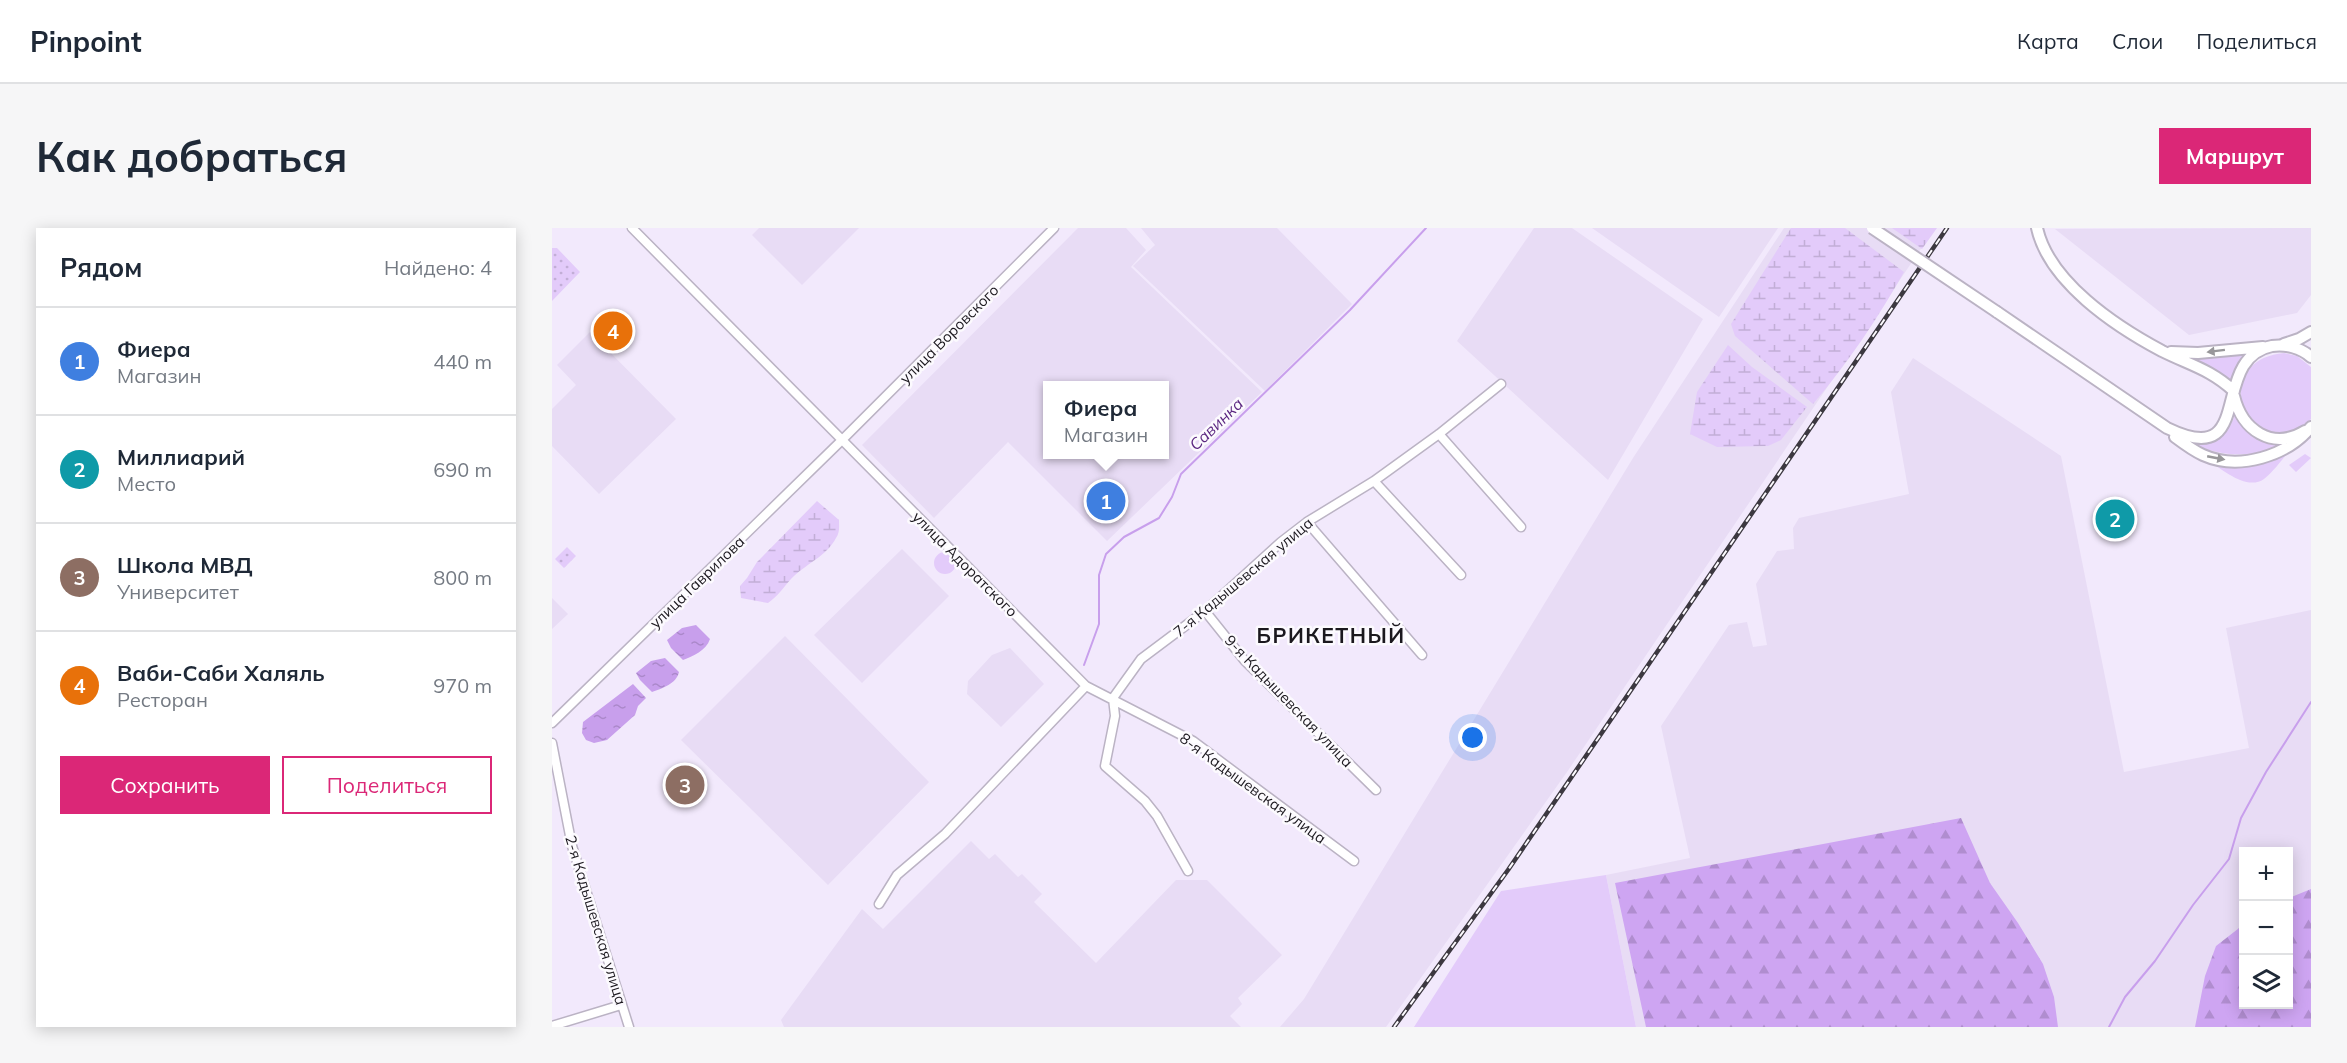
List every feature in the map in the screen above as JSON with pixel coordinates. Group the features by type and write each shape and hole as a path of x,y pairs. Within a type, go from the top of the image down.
{"main road":[{"path":"1872,228 2167,428 2177,438 2202,455 2215,459 2254,461 2292,446 2311,428"},
{"path":"2037,228 2048,256 2070,285 2107,316 2164,352 2213,374 2234,393 2238,410 2245,423 2263,435 2284,438 2298,435 2311,428"},
{"path":"2167,428 2200,440 2210,436 2225,423 2239,372 2244,363 2251,356 2272,346 2299,339 2311,332"},
{"path":"2164,352 2198,353 2272,346 2292,347 2311,357"}],"street":[{"name":"улица Адоратского","path":"632,228 1086,686"},
{"name":"улица Воровского","path":"842,440 1054,228"},
{"name":"7-я Кадышевская улица","path":"1113,698 1141,659 1204,611 1281,542 1307,522 1374,481 1439,434 1501,384"},
{"path":"1439,434 1521,527"},
{"name":"улица Гаврилова","path":"552,723 842,440"},
{"path":"1374,481 1461,575"},
{"path":"1307,522 1422,655"},
{"name":"9-я Кадышевская улица","path":"1204,611 1245,661 1376,790"},
{"path":"879,904 897,875 945,834 1086,686"},
{"name":"8-я Кадышевская улица","path":"1086,686 1193,741 1353,861"},
{"path":"1113,698 1115,716 1105,766 1145,801 1188,871"},
{"name":"2-я Кадышевская улица","path":"552,742 572,846 629,1027"},
{"path":"552,1026 621,1005"}],"shaded area":[{"path":"759,228 859,228 802,285 752,235"},
{"path":"1078,228 1126,228 1146,250 1131,267 1262,392 1107,541 1008,442 934,518 862,445"},
{"path":"1141,228 1277,228 1352,304 1265,391 1133,266 1155,245"},
{"path":"1534,228 1572,228 1703,319 1608,480 1457,341"},
{"path":"1592,228 1778,228 1719,317"},
{"path":"1784,228 1935,228 1567,772 1386,1027 1280,1027 1304,999 1633,458"},
{"path":"2311,228 2311,295 2297,313 2189,335 2055,229"},
{"path":"590,332 676,419 599,494 552,446 552,409 576,385 557,365"},
{"path":"1913,358 2061,456 2124,772 2249,748 2226,628 2311,610 2311,1027 1636,1027 1606,875 1690,858 1661,726 1729,625 1747,622 1753,647 1767,645 1756,584 1777,551 1794,549 1793,528 1799,518 1909,494 1891,392"},
{"path":"902,549 949,596 862,683 814,635"},
{"path":"552,598 568,614 552,629"},
{"path":"785,636 929,782 828,885 681,740"},
{"path":"1010,648 1044,684 1001,727 967,694 968,681 992,655"},
{"path":"971,841 989,859 995,854 1018,877 1022,874 1042,894 1034,902 1096,963 1176,880 1207,880 1282,955 1238,998 1242,1004 1230,1016 1241,1027 784,1027 781,1020 862,909 883,929"}],"green space":[{"path":"1791,228 1845,228 1904,272 1862,340 1813,404 1735,336 1731,324"},
{"path":"1892,228 1937,228 1922,249"},
{"path":"552,248 557,248 580,272 552,301"},
{"path":"1728,345 1752,367 1807,407 1781,440 1768,446 1717,447 1690,434 1697,392"},
{"path":"2250,353 2241,361 2231,384 2220,373 2188,359"},
{"path":"2284,353 2297,356 2311,367 2311,419 2294,431 2269,433 2255,426 2246,414 2241,399 2242,384 2249,369 2263,359"},
{"path":"2236,411 2243,423 2293,440 2268,450 2244,454 2221,453 2195,445 2210,442 2222,435 2230,425"},
{"path":"2287,454 2264,479 2250,483 2235,478 2209,461 2257,462"},
{"path":"2305,454 2311,458 2296,472 2289,465"},
{"path":"817,501 839,520 838,534 832,544 796,574 768,603 741,598 740,586 757,562"},
{"path":"567,547 576,556 564,568 555,559"},
{"path":"945,552 953,555 956,563 953,571 945,574 937,571 934,563 937,555"},
{"path":"1961,818 1990,883 2043,964 2054,997 2058,1027 1646,1027 1615,883"},
{"path":"1606,875 1636,1027 1414,1027 1501,891"},
{"path":"2311,889 2311,1027 2195,1027 2205,976 2216,946 2239,928 2239,1009 2293,1009 2293,896"}],"water":[{"path":"696,625 710,639 702,650 683,660 671,648 667,640 682,628"},
{"path":"665,658 679,672 675,680 652,692 636,673 651,661"},
{"path":"633,684 646,698 638,706 635,715 607,740 594,743 586,740 582,733 583,722"}],"waterway":[{"name":"Савинка","path":"1084,665 1099,624 1099,575 1106,554 1124,537 1159,518 1172,497 1181,474 1350,310 1426,228"},
{"path":"2109,1027 2125,997 2155,961 2193,905 2229,859 2241,818 2266,772 2311,702"}],"railway":[{"path":"1394,1027 1508,870 1947,228"}],"place":[{"name":"Ваби-Саби Халяль","path":"613,331"},
{"name":"Фиера","path":"1106,501"},
{"name":"Миллиарий","path":"2115,519"},
{"name":"Школа МВД","path":"685,785"}],"district":[{"name":"БРИКЕТНЫЙ","path":"1331,635"}]}
